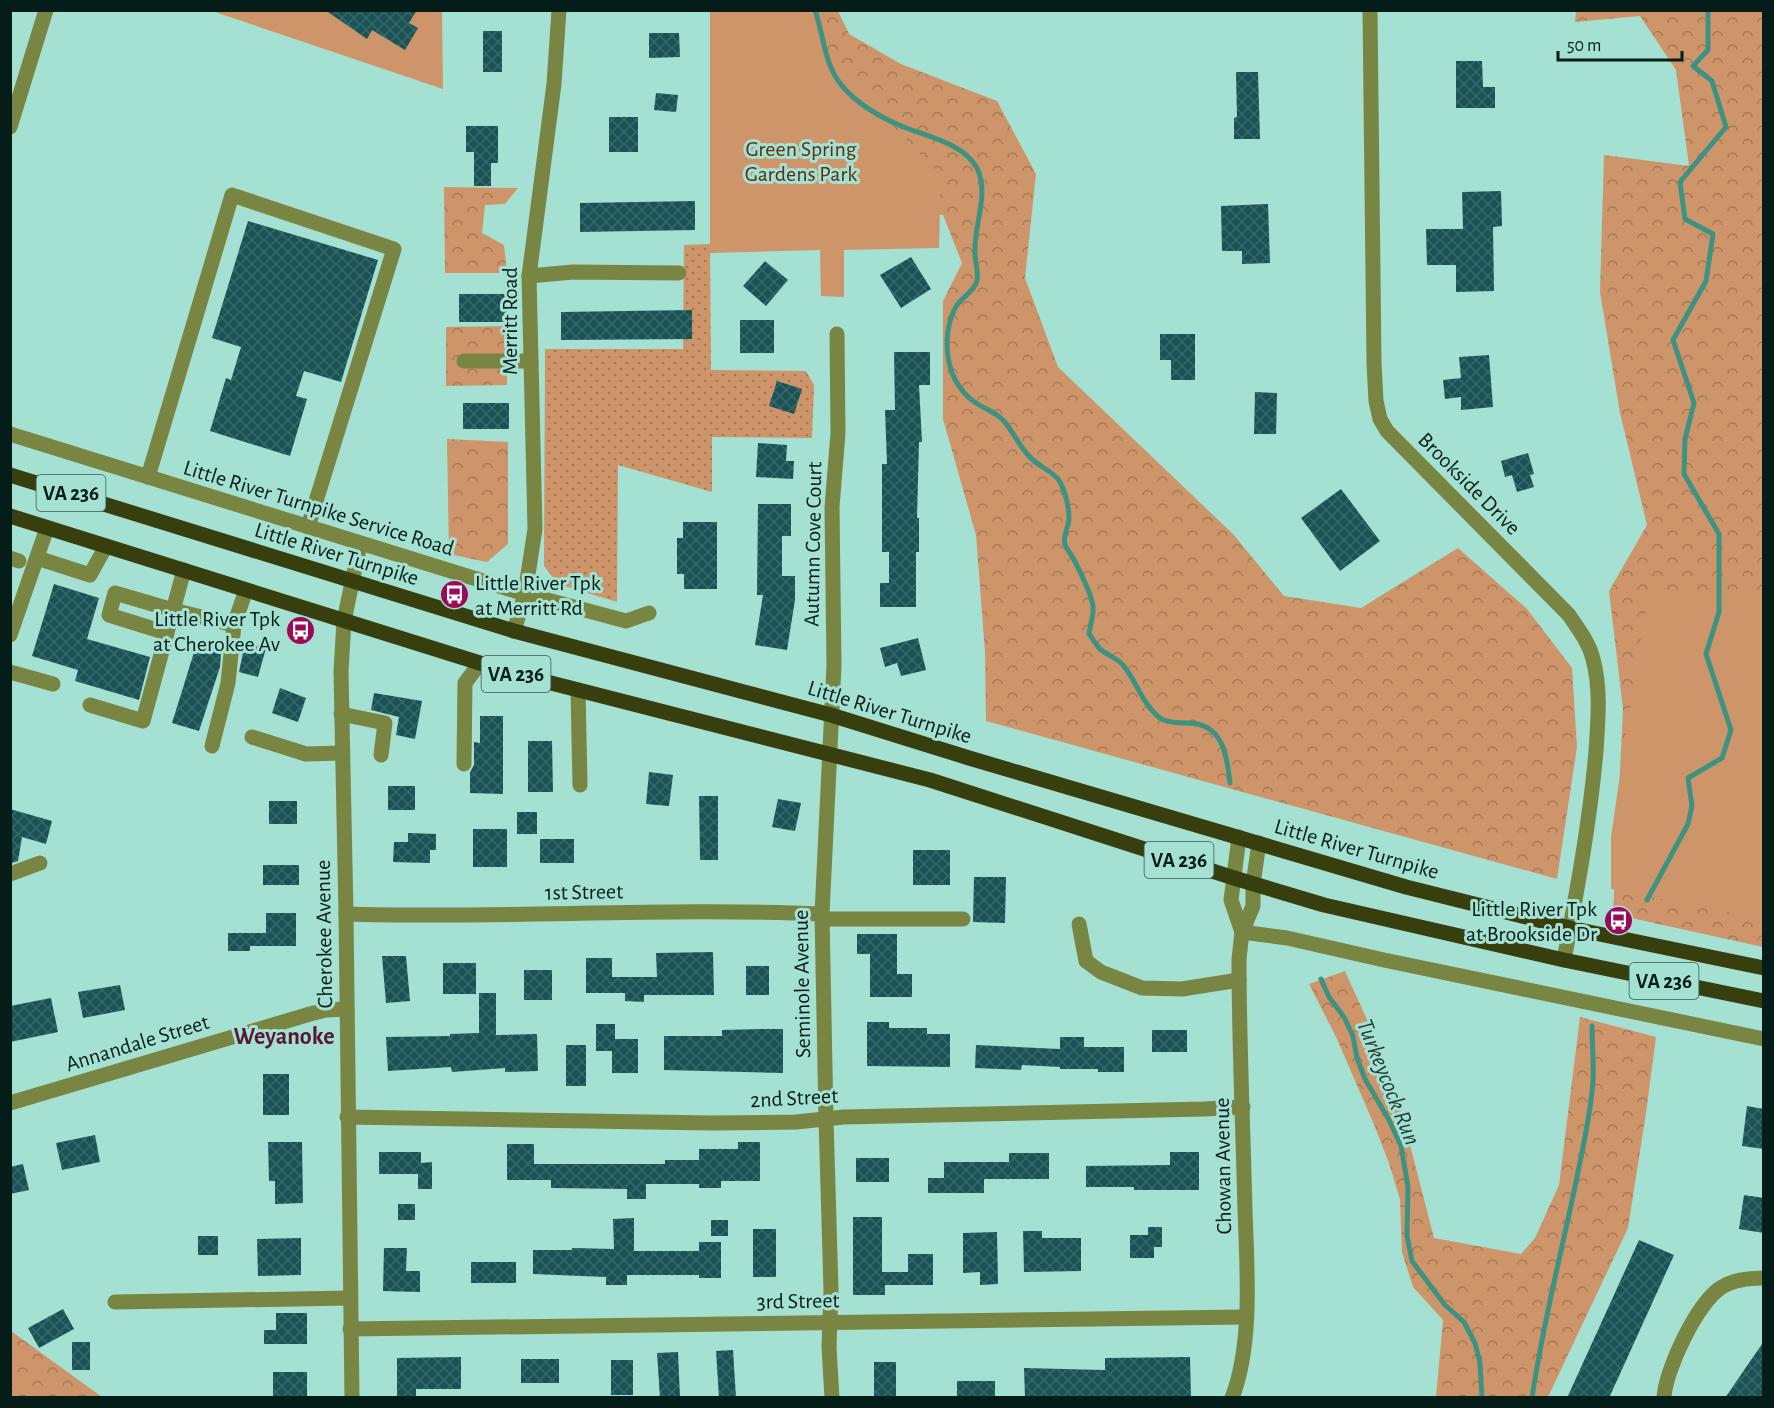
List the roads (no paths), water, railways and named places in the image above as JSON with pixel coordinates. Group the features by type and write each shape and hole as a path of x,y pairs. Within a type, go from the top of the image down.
{"main road":[{"name":"Little River Turnpike","path":"10,475 514,631 831,715 1406,887 1570,928 1764,968"},
{"name":"VA 236","path":"10,516 480,663 986,797 1324,905 1564,960 1764,1001"}],"street":[{"path":"10,127 46,10"},
{"name":"Merritt Road","path":"514,631 525,594 535,529 529,276 554,84 559,10"},
{"name":"Brookside Drive","path":"1370,10 1374,342 1376,401 1380,420 1387,431 1569,615 1585,638 1598,681 1599,712 1593,780 1564,960"},
{"path":"148,477 232,195 394,249 308,527"},
{"path":"529,276 573,272 679,273"},
{"name":"Autumn Cove Court","path":"829,754 834,664 832,507 838,433 837,334"},
{"path":"464,362 531,361"},
{"name":"Little River Turnpike Service Road","path":"10,434 525,594 626,621 650,613"},
{"path":"10,635 47,528"},
{"name":"Cherokee Avenue","path":"352,1398 341,672 344,621 360,544"},
{"path":"37,558 90,575 106,546"},
{"path":"90,705 143,721 184,570"},
{"path":"212,746 228,683 234,625 246,590"},
{"path":"167,633 109,615 115,593 234,625"},
{"path":"464,764 465,683 480,663"},
{"path":"10,672 53,684"},
{"path":"578,690 580,785"},
{"path":"341,714 385,723 381,755"},
{"path":"252,737 306,754 342,753"},
{"name":"Seminole Avenue","path":"829,754 822,917 832,1398"},
{"name":"Chowan Avenue","path":"1239,837 1231,900 1242,932"},
{"name":"Chowan Avenue","path":"1232,1398 1240,1371 1247,1287 1239,980 1242,932 1253,906 1253,884 1259,843"},
{"path":"10,874 40,863"},
{"name":"1st Street","path":"346,914 411,916 753,911 822,917 963,919"},
{"path":"1079,924 1086,961 1101,972 1142,988 1182,989 1239,980"},
{"path":"1242,932 1287,938 1764,1039"},
{"name":"Annandale Street","path":"10,1103 310,1014 346,1009"},
{"name":"2nd Street","path":"347,1117 712,1123 1243,1107"},
{"path":"1664,1398 1669,1371 1702,1309 1722,1287 1752,1278 1764,1278"},
{"path":"115,1302 350,1298"},
{"name":"3rd Street","path":"350,1329 1245,1317"}],"waterway":[{"name":"Turkeycock Run","path":"815,10 832,70 849,93 883,118 952,146 971,159 977,168 982,189 975,243 977,281 957,305 949,325 947,348 953,374 966,395 1003,420 1028,456 1058,479 1066,498 1069,514 1064,538 1065,545 1082,576 1092,603 1093,613 1089,634 1100,649 1123,665 1144,700 1160,718 1166,721 1199,724 1216,735 1225,752 1230,783"},
{"name":"Turkeycock Run","path":"1647,900 1688,824 1692,806 1688,778 1722,758 1731,730 1706,654 1719,612 1719,534 1684,474 1685,439 1694,403 1673,340 1706,281 1713,234 1685,219 1680,182 1726,127 1712,81 1693,66 1708,50 1708,10"},
{"name":"Turkeycock Run","path":"1321,979 1329,997 1344,1017 1353,1036 1357,1058 1365,1079 1401,1146 1408,1187 1407,1236 1412,1261 1445,1305 1464,1322 1475,1343 1480,1363 1482,1398"},
{"name":"Turkeycock Run","path":"1532,1398 1589,1115 1593,1074 1592,1026"}],"place":[{"name":"Little River Tpk at Merritt Rd","path":"454,595"},
{"name":"Little River Tpk at Cherokee Av","path":"301,631"},
{"name":"Little River Tpk at Brookside Dr","path":"1618,921"}],"district":[{"name":"Weyanoke","path":"284,1036"}],"park label":[{"name":"Green Spring Gardens Park","path":"801,160"}]}
